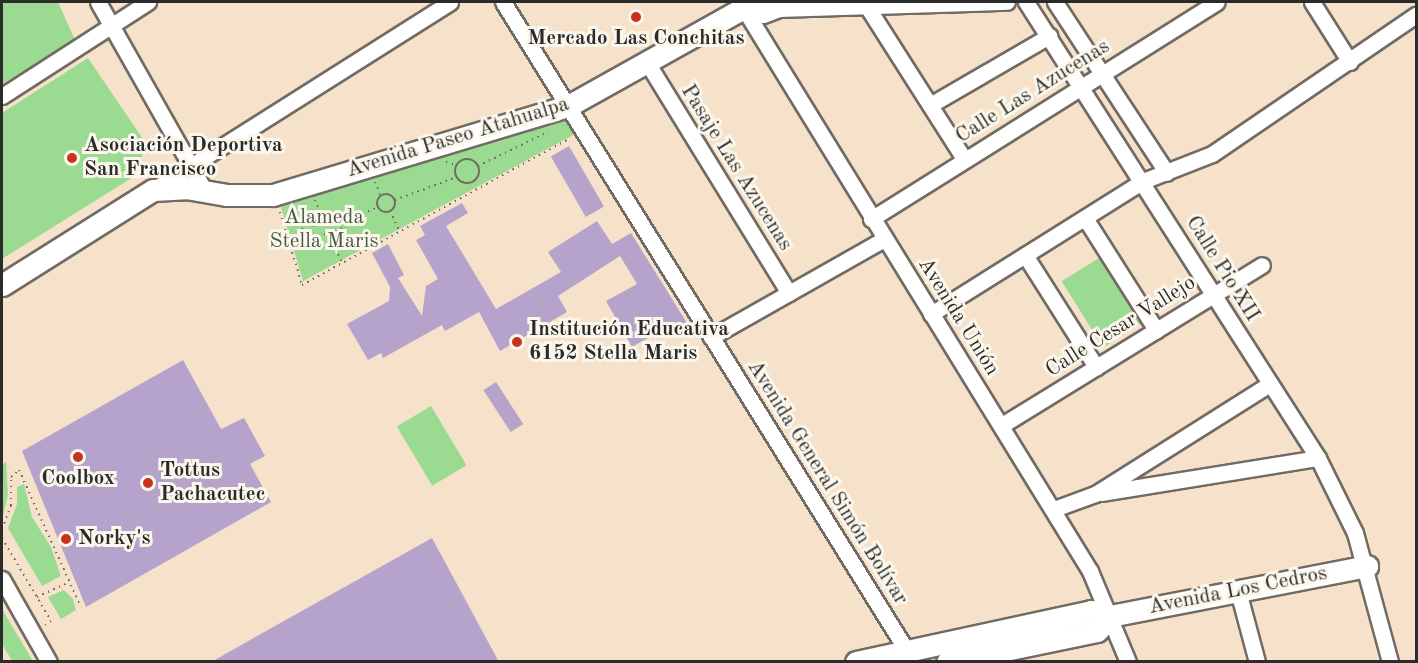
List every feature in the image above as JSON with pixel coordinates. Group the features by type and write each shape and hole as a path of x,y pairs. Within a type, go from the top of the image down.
{"street":[{"path":"98,2 109,26 206,190"},
{"path":"2,96 148,2"},
{"path":"2,285 450,2"},
{"name":"Avenida General Simón Bolívar","path":"503,2 906,651"},
{"path":"745,4 763,12 784,5 868,8 1007,2"},
{"name":"Calle Pio XII","path":"1026,2 1143,181 1318,458 1340,499 1367,566 1390,662"},
{"path":"1055,2 1167,173"},
{"name":"Calle Las Azucenas","path":"871,219 1217,2"},
{"path":"1312,2 1350,62"},
{"name":"Avenida Paseo Atahualpa","path":"153,190 206,190 273,195 568,106 648,64 745,4"},
{"name":"Avenida Unión","path":"745,4 871,219 1002,425 1090,571 1128,662"},
{"path":"868,8 965,160"},
{"path":"931,314 1143,181 1212,154 1416,15"},
{"path":"930,105 1049,36"},
{"name":"Pasaje Las Azucenas","path":"648,64 789,293"},
{"path":"1085,218 1156,330"},
{"path":"711,337 884,239"},
{"path":"1025,255 1096,367"},
{"name":"Calle Cesar Vallejo","path":"1002,425 1262,265"},
{"path":"1095,494 1270,384"},
{"path":"1053,509 1095,494 1318,458"},
{"name":"Avenida Los Cedros","path":"856,662 1091,611 1110,616 1367,566"},
{"path":"2,579 49,662"},
{"path":"1238,591 1257,662"},
{"name":"Avenida Los Cedros","path":"947,662 989,657 1097,631 1110,616"}],"path":[{"path":"478,166 549,131"},
{"path":"278,205 302,285 576,135"},
{"path":"470,159 478,166 478,174 472,181 463,182 457,177 455,169 462,160 470,159"},
{"path":"372,176 380,195 377,207"},
{"path":"390,211 395,200 457,177"},
{"path":"472,181 477,190"},
{"path":"314,194 323,222"},
{"path":"380,195 390,194 395,200"},
{"path":"340,222 377,207 390,211 400,232"},
{"path":"338,217 342,228 317,237 321,247 312,247 303,238 306,221 310,218 313,226 323,222 338,217"},
{"path":"329,232 343,264"},
{"path":"2,529 11,505 11,477 19,470 58,553 67,583 81,607"},
{"path":"2,538 51,621 33,632"},
{"path":"37,597 67,583"}],"green space":[{"path":"2,2 58,2 75,40 2,84"},
{"name":"Asociación Deportiva San Francisco","path":"88,58 145,142 138,174 2,259 2,113"},
{"name":"Alameda Stella Maris","path":"566,116 575,134 303,281 281,207"},
{"path":"1099,258 1140,324 1103,347 1062,281"},
{"path":"431,406 467,465 432,486 397,427"},
{"path":"6,462 8,495 2,520 2,465"},
{"path":"24,484 32,517 51,547 61,576 42,586 8,528 17,504 17,487"},
{"path":"64,590 73,599 76,610 61,619 48,597"},
{"path":"2,609 33,661 12,661 2,644"}],"building":[{"path":"569,146 604,207 586,217 551,157"},
{"path":"462,203 468,213 446,226 496,309 561,272 548,252 597,221 612,244 631,233 687,323 661,339 657,333 632,347 606,301 637,284 620,256 558,296 567,312 500,351 479,312 445,331 442,325 383,358 381,353 368,360 347,324 389,301 390,287 372,253 388,244 404,275 398,278 422,316 426,286 438,279 416,240 425,235 420,226"},
{"name":"Tottus Pachacutec","path":"183,360 221,429 244,418 265,456 250,464 271,502 86,607 22,451"},
{"path":"496,382 523,424 511,432 483,390"},
{"path":"432,538 499,662 211,662"}],"place":[{"name":"Mercado Las Conchitas","path":"636,17"},
{"name":"Asociación Deportiva San Francisco","path":"72,158"},
{"name":"Institución Educativa 6152 Stella Maris","path":"517,342"},
{"name":"Coolbox","path":"78,457"},
{"name":"Tottus Pachacutec","path":"148,483"},
{"name":"Norky's","path":"66,539"}]}
